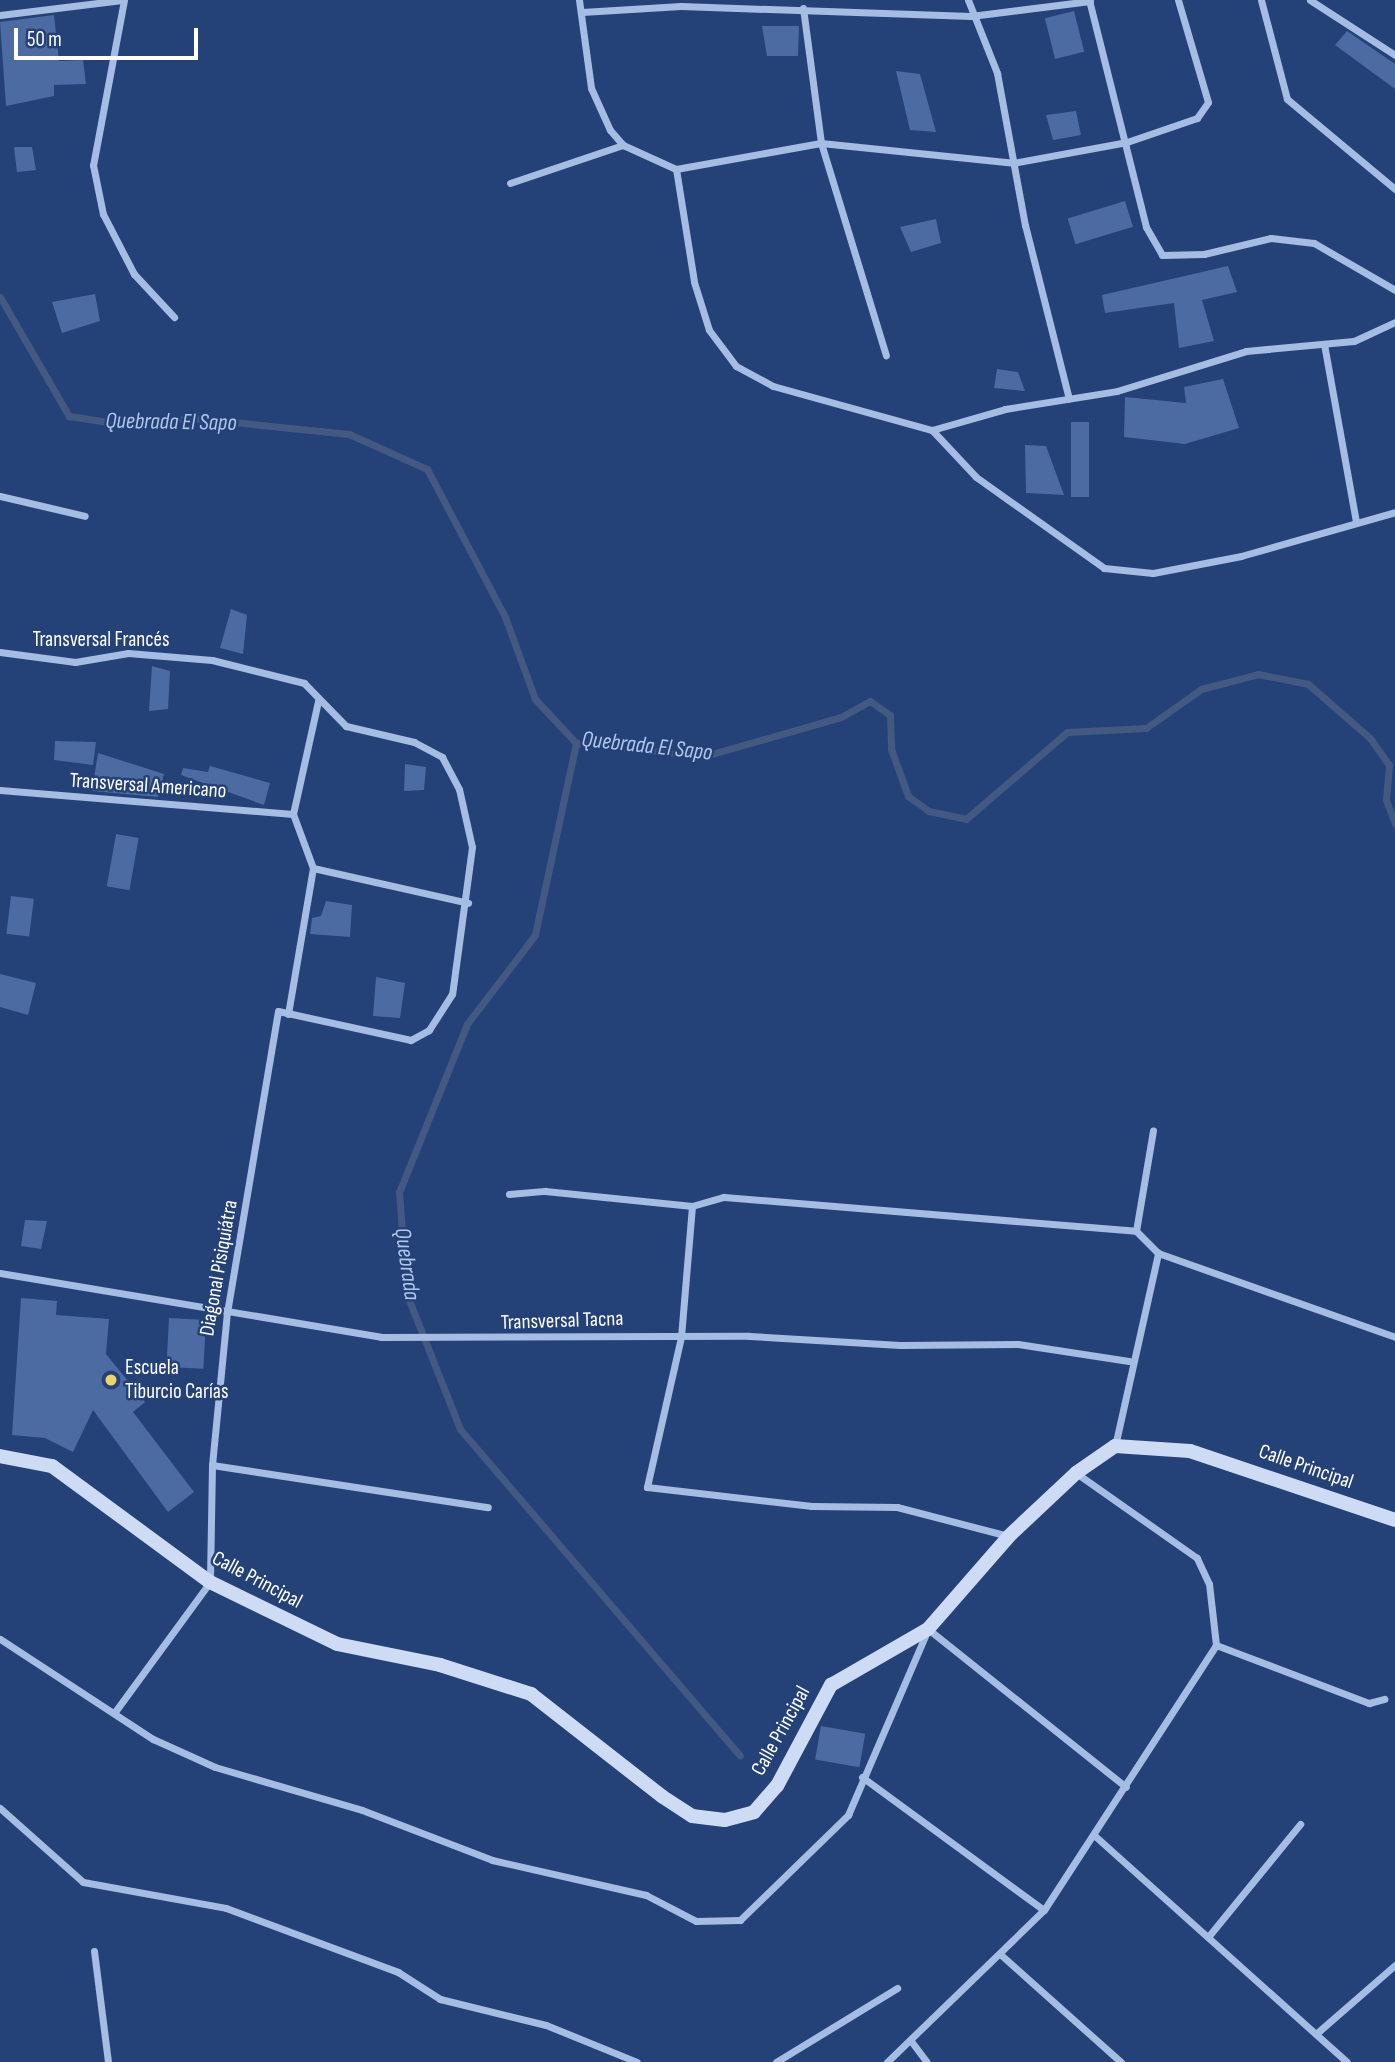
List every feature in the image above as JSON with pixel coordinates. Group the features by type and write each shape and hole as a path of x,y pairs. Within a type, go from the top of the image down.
{"street":[{"path":"0,15 123,0 93,165 103,214 134,274 174,317"},
{"path":"579,0 591,88 623,145 676,169 821,143 1013,163 1127,142 1197,118 1208,102 1178,0"},
{"path":"968,0 971,16 997,73 1013,163 1069,399"},
{"path":"582,12 803,8 971,16 1090,0 1146,227 1162,255 1204,254 1270,237 1314,243 1395,290"},
{"path":"1261,0 1287,99 1395,189"},
{"path":"1310,0 1395,55"},
{"path":"803,8 821,143 886,355"},
{"path":"510,183 623,145"},
{"path":"676,169 698,294 709,330 736,366 773,386 932,430 1117,391 1246,351 1354,341 1395,323"},
{"path":"1324,344 1356,521"},
{"path":"932,430 976,477 1104,568 1153,573 1241,556 1395,512"},
{"path":"0,496 85,516"},
{"name":"Transversal Francés","path":"0,652 75,662 128,653 212,660 303,683 318,701 346,726 414,742 442,757 459,789 472,847 468,902 452,994 429,1030 411,1040 288,1014"},
{"path":"288,1014 313,869 293,814 318,701"},
{"name":"Transversal Americano","path":"0,790 293,814"},
{"path":"313,869 468,902"},
{"name":"Diagonal Pisiquiátra","path":"210,1582 212,1465 227,1312 278,1011 288,1014"},
{"path":"1136,1231 1153,1130"},
{"path":"509,1194 545,1191 692,1206 724,1197 1136,1231 1158,1253 1395,1337"},
{"path":"692,1206 681,1337 647,1487 812,1506 897,1507 1009,1536"},
{"path":"1115,1446 1129,1361 1158,1253"},
{"name":"Transversal Tacna","path":"0,1273 381,1337 500,1342 681,1337 1018,1344 1129,1361"},
{"name":"Calle Principal","path":"0,1456 52,1466 210,1582 337,1644 440,1665 531,1694 663,1797 692,1816 725,1820 754,1812 777,1786 831,1685 928,1629 1009,1536 1076,1473 1115,1446 1190,1451 1395,1520"},
{"path":"212,1465 488,1507"},
{"path":"887,2062 1044,1910 1095,1836 1216,1645 1209,1584 1197,1558 1076,1473"},
{"path":"115,1712 210,1582"},
{"path":"0,1639 115,1712 153,1740 215,1767 362,1810 492,1860 646,1895 696,1921 720,1923 740,1920 782,1885 848,1815 862,1777 928,1629 1126,1787"},
{"path":"1216,1645 1369,1703 1384,1699"},
{"path":"862,1777 1044,1910"},
{"path":"0,1808 83,1882 226,1908 398,1972 440,1999 546,2025 637,2062"},
{"path":"1208,1937 1300,1824"},
{"path":"1095,1836 1347,2062"},
{"path":"94,1951 108,2062"},
{"path":"1000,1954 1121,2062"},
{"path":"1317,2033 1395,1965"},
{"path":"776,2062 897,1988"},
{"path":"911,2041 927,2062"}],"building":[{"path":"1074,11 1084,52 1055,59 1045,18"},
{"path":"54,15 59,61 83,60 86,84 54,85 54,96 6,106 0,22"},
{"path":"762,26 799,26 798,56 767,56"},
{"path":"1347,31 1395,64 1395,89 1335,45"},
{"path":"896,71 920,74 936,132 910,130"},
{"path":"1076,111 1081,135 1053,140 1046,115"},
{"path":"14,147 32,147 36,170 17,172"},
{"path":"1125,201 1133,227 1076,244 1068,219"},
{"path":"936,219 941,243 911,252 900,227"},
{"path":"1228,266 1237,292 1202,300 1214,341 1179,348 1174,303 1105,313 1102,295"},
{"path":"95,294 100,321 62,333 52,302"},
{"path":"997,369 1018,372 1025,391 994,388"},
{"path":"1223,379 1239,428 1185,444 1124,437 1125,397 1186,403 1184,387"},
{"path":"1071,422 1089,422 1089,497 1071,497"},
{"path":"1025,445 1046,446 1064,495 1026,493"},
{"path":"231,609 247,615 243,654 220,648"},
{"path":"152,666 170,671 168,709 149,711"},
{"path":"55,741 96,742 93,765 54,760"},
{"path":"98,753 164,774 158,797 92,791"},
{"path":"405,764 426,767 424,790 404,791"},
{"path":"210,766 270,783 264,805 181,775 183,768 208,772"},
{"path":"116,834 139,838 129,890 107,886"},
{"path":"11,896 34,899 29,937 6,934"},
{"path":"326,901 352,905 350,937 310,934 312,918 321,916"},
{"path":"0,974 36,983 28,1015 0,1007"},
{"path":"376,977 405,983 400,1018 373,1016"},
{"path":"25,1220 47,1221 41,1249 21,1246"},
{"path":"21,1298 57,1301 56,1315 109,1319 106,1354 145,1402 133,1412 194,1492 168,1512 93,1410 73,1452 45,1438 12,1435"},
{"path":"169,1318 206,1320 203,1369 166,1367"},
{"path":"821,1726 865,1734 859,1767 815,1759"}],"waterway":[{"name":"Quebrada El Sapo","path":"0,297 69,416 114,423 194,418 349,434 427,469 505,617 535,699 576,743 705,756 841,717 870,701 890,715 891,749 908,796 929,811 966,819 1067,732 1146,728 1201,689 1258,674 1308,684 1370,738 1389,765 1386,800 1395,824"},
{"name":"Quebrada","path":"576,743 535,935 467,1024 399,1192 407,1295 460,1429 740,1756"}],"place":[{"name":"Escuela Tiburcio Carías","path":"111,1380"}]}
